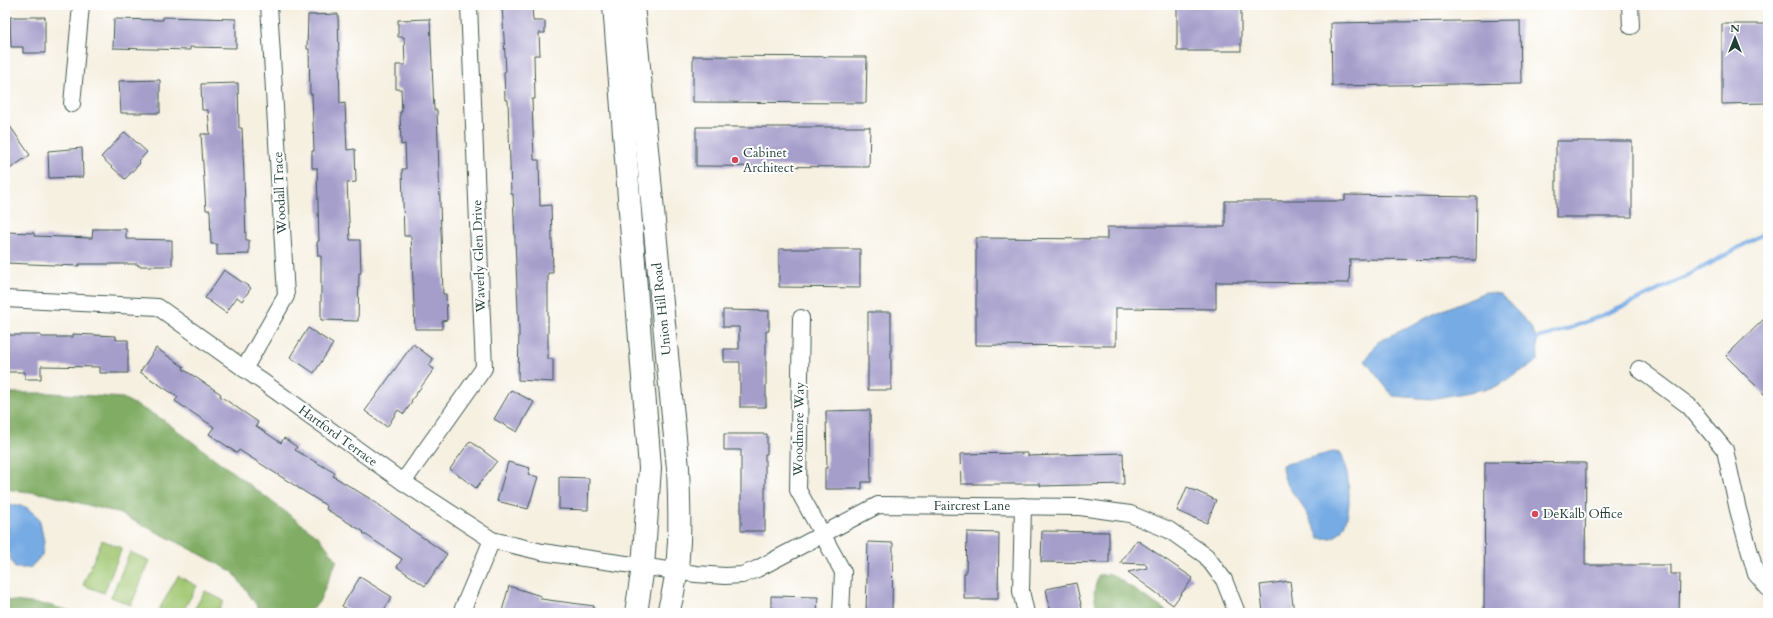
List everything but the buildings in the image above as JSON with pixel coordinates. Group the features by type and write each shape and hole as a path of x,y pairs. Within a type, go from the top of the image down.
{"street":[{"path":"72,104 81,5"},
{"name":"Woodall Trace","path":"244,369 286,296 269,5"},
{"name":"Waverly Glen Drive","path":"403,482 484,368 469,5"},
{"name":"Union Hill Road","path":"614,5 650,468 643,567 636,613"},
{"name":"Union Hill Road","path":"633,5 678,468 679,527 677,571 668,613"},
{"path":"1630,5 1630,26"},
{"name":"Hartford Terrace","path":"5,299 158,307 403,482 492,540 542,552 677,571"},
{"name":"Woodmore Way","path":"801,318 798,490 843,572 842,613"},
{"path":"1640,369 1689,406 1725,450 1738,510 1756,574 1768,588"},
{"name":"Faircrest Lane","path":"677,571 726,576 742,575 778,558 878,505 1080,507 1130,514 1169,530 1206,556 1224,580 1237,613"},
{"path":"1023,506 1021,591 1026,613"},
{"path":"461,613 492,540"}],"green space":[{"path":"5,393 52,393 123,398 162,419 319,537 337,560 319,602 309,613 262,613 233,572 185,546 118,513 45,494 5,489"},
{"path":"102,540 122,548 104,593 83,585"},
{"path":"130,552 150,561 131,605 111,597"},
{"path":"1111,574 1168,613 1097,613 1094,592 1098,575"},
{"path":"178,576 197,586 182,613 157,613"},
{"path":"205,591 224,601 217,613 192,613"},
{"path":"5,600 48,605 78,613 5,613"}],"water":[{"path":"1485,292 1500,294 1529,324 1537,338 1538,361 1495,387 1431,399 1393,396 1365,361 1378,342 1434,314"},
{"path":"1333,452 1341,453 1347,472 1349,485 1348,510 1346,521 1341,531 1332,538 1319,538 1306,512 1286,481 1282,471 1282,465"},
{"path":"9,504 26,507 39,518 44,541 42,555 30,568 15,568 8,552 5,537 5,505"}],"waterway":[{"path":"1537,338 1554,334 1579,325 1645,297 1768,231"}],"place":[{"name":"Cabinet Architect","path":"735,160"},
{"name":"DeKalb Office","path":"1535,514"}]}
